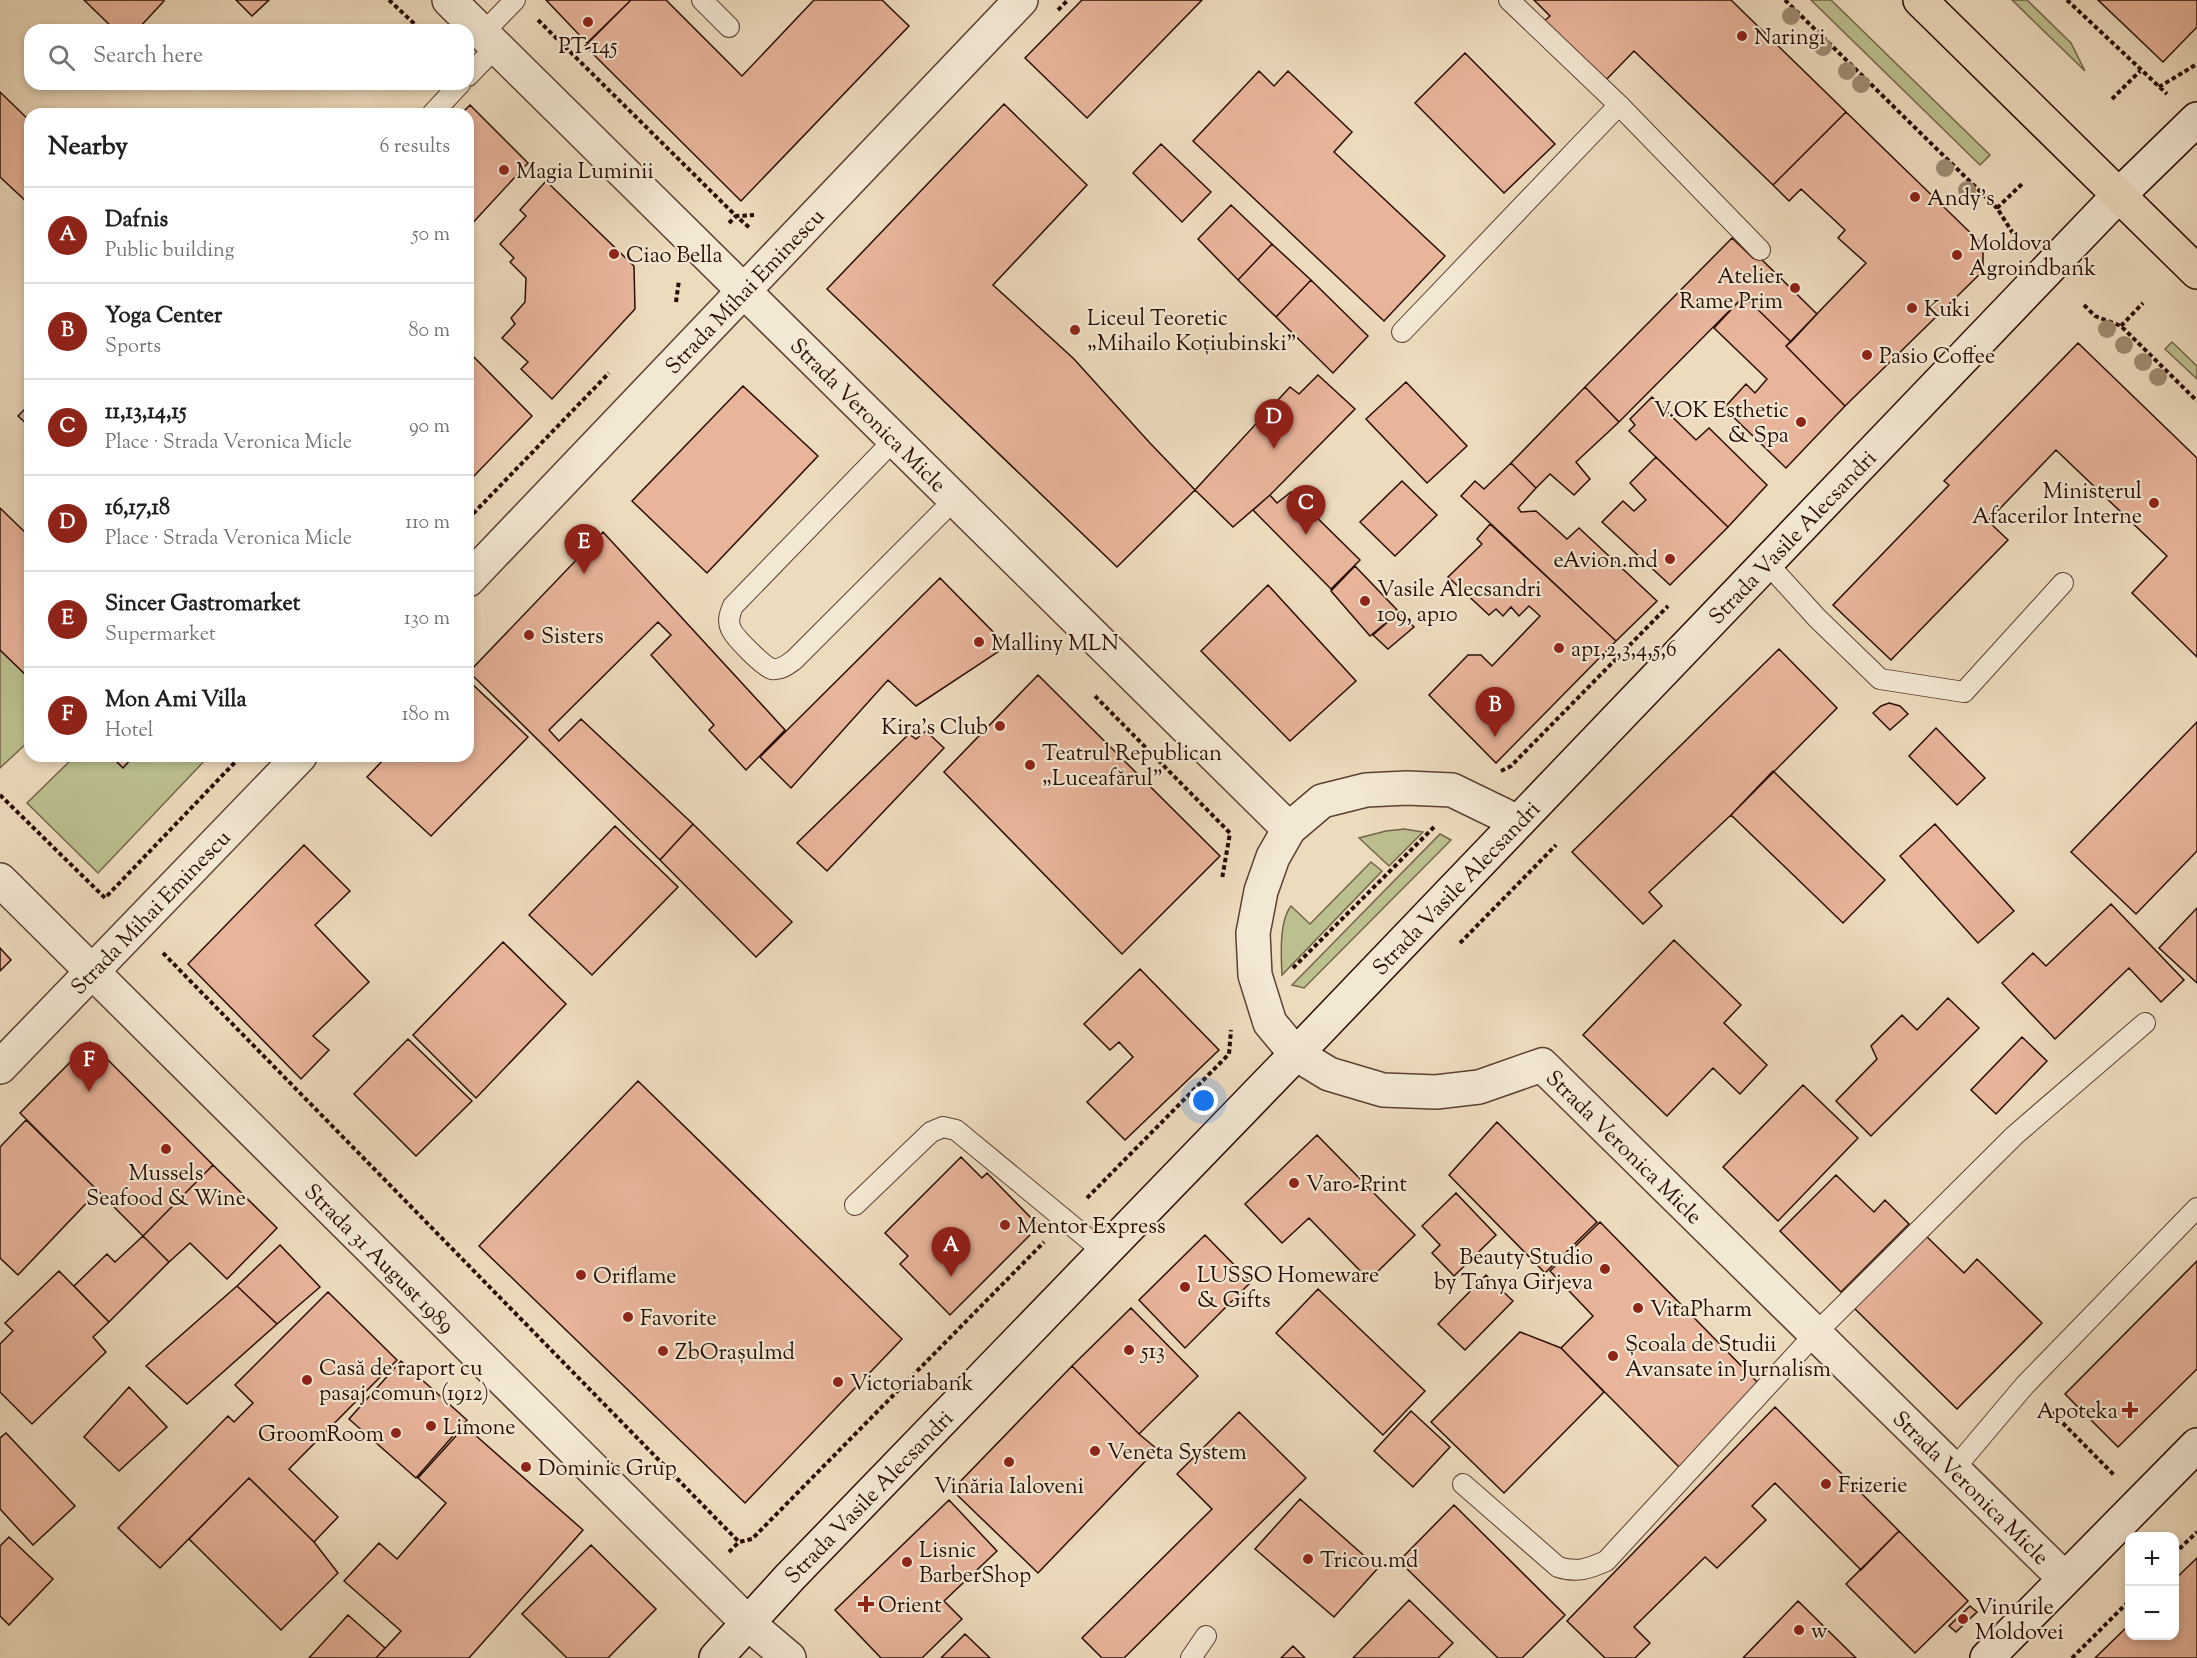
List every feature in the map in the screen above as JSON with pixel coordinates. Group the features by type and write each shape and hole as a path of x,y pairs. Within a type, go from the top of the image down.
{"main road":[{"path":"1920,0 2197,273"}],"street":[{"name":"Strada Veronica Micle","path":"449,0 1289,829"},
{"name":"Strada Mihai Eminescu","path":"474,573 1021,0"},
{"name":"Strada Vasile Alecsandri","path":"716,1658 790,1577 1296,1054 2118,196 2197,119"},
{"name":"Strada Mihai Eminescu","path":"0,1067 294,762"},
{"name":"Strada Veronica Micle","path":"1518,822 1452,790 1407,788 1366,790 1322,801 1289,829 1273,857 1264,883 1253,933 1255,975 1270,1023 1296,1054 1329,1074 1383,1090 1436,1092 1479,1087 1542,1065 2064,1578"},
{"name":"Strada 31 August 1989","path":"0,880 749,1624 789,1658"},
{"path":"1987,1658 2197,1445"}],"lane":[{"path":"474,66 515,0"},
{"path":"702,0 729,27"},
{"path":"1509,0 1619,105 1760,250"},
{"path":"438,108 454,90"},
{"path":"1402,332 1619,105"},
{"path":"895,439 733,606 729,618 731,630 766,668 775,670 794,660 955,499"},
{"path":"1767,562 1817,618 1880,679 1964,692 2063,583"},
{"path":"1463,1484 1558,1567 1571,1571 1587,1570 1605,1561 1816,1333 2015,1135 2145,1023"},
{"path":"855,1205 931,1132 944,1127 956,1130 1104,1252"},
{"path":"1954,1469 2025,1385 2197,1208"},
{"path":"1191,1658 1206,1636"}],"path":[{"path":"389,0 415,24"},
{"path":"1785,0 1997,208 2021,245"},
{"path":"2067,0 2171,98"},
{"path":"535,17 736,216 754,215"},
{"path":"2159,87 2197,64"},
{"path":"2112,99 2140,71"},
{"path":"1997,208 2024,182"},
{"path":"670,309 678,300 680,276"},
{"path":"2121,326 2143,303"},
{"path":"2084,304 2095,316 2121,326 2197,401"},
{"path":"474,513 614,368"},
{"path":"163,953 739,1542 752,1539 1229,1054 1231,1029 1481,778 1511,766 1670,604"},
{"path":"0,795 105,898 235,762"},
{"path":"1221,888 1230,833"},
{"path":"1455,947 1556,845"},
{"path":"2025,1385 2116,1477"},
{"path":"2179,1550 2197,1532"},
{"path":"2072,1658 2125,1605"}],"green space":[{"path":"1811,0 1831,0 1990,155 1980,165"},
{"path":"2012,0 2027,0 2071,43 2085,71"},
{"path":"2172,342 2197,366 2197,379 2165,349"},
{"path":"0,650 24,673 24,746 0,768"},
{"path":"69,762 118,762 123,767 128,762 203,762 98,873 27,803"},
{"path":"1404,829 1423,832 1389,866 1359,838 1386,831"},
{"path":"1440,834 1451,840 1304,988 1292,985"},
{"path":"1371,862 1382,871 1282,975 1281,949 1284,921 1291,906 1310,924"}],"building":[{"path":"84,0 164,1 143,24 109,24"},
{"path":"236,0 269,0 252,16"},
{"name":"PT-145","path":"546,0 631,0 587,43"},
{"path":"631,0 666,0 742,76 814,0 882,0 909,26 741,201 585,46"},
{"path":"1082,0 1202,0 1087,118 1025,58"},
{"path":"1534,0 1731,0 1846,112 1773,185 1634,51 1604,82 1543,22 1550,16"},
{"path":"2098,0 2197,0 2197,27 2163,62"},
{"path":"1465,53 1555,144 1504,193 1415,103"},
{"path":"1259,71 1274,86 1288,71 1352,132 1334,152 1445,256 1384,321 1193,141"},
{"path":"0,92 24,115 24,199 0,177"},
{"path":"1004,104 1087,185 993,285 1074,359 1195,490 1117,567 827,289"},
{"path":"474,109 528,163 474,222"},
{"path":"1846,112 1983,245 1983,271 1845,406 1786,346 1866,263 1838,238 1845,230 1801,189 1789,201 1773,185"},
{"path":"1161,144 1211,192 1182,222 1133,173"},
{"path":"546,181 634,266 635,309 552,399 521,369 528,362 502,338 515,324 511,318 525,302 526,278 510,262 514,258 500,244 526,216 520,210"},
{"path":"1231,205 1272,244 1238,280 1198,239"},
{"path":"1732,238 1753,258 1757,255 1817,314 1791,342 1744,296 1619,422 1585,387"},
{"path":"1272,244 1311,280 1276,317 1238,280"},
{"path":"1311,280 1368,336 1333,373 1276,317"},
{"path":"1744,296 1791,342 1786,346 1845,406 1786,468 1724,408 1746,384 1755,393 1767,379 1714,328"},
{"name":"Ministerul Afacerilor Interne","path":"2078,343 2197,458 2197,657 2132,593 2167,556 2056,450 1988,521 2008,540 1891,660 1833,605 1949,485 1944,481"},
{"path":"474,357 532,416 474,476"},
{"path":"1318,375 1355,409 1270,495 1233,527 1195,490 1290,387 1299,394"},
{"path":"1406,382 1467,446 1427,483 1366,419"},
{"path":"743,386 818,456 707,573 632,501"},
{"path":"1585,387 1619,422 1576,462 1590,479 1574,495 1550,474 1536,488 1511,463"},
{"path":"1652,397 1696,440 1709,428 1767,485 1728,527 1629,431 1635,425 1630,419"},
{"path":"24,410 24,422 18,416"},
{"path":"1656,457 1728,527 1670,585 1602,522 1623,501 1634,511 1646,500 1630,483"},
{"path":"1511,463 1536,488 1518,508 1521,512 1536,511 1567,539 1579,528 1657,601 1616,641 1461,496 1475,481 1484,489"},
{"path":"1402,481 1437,515 1395,556 1360,522"},
{"path":"1291,492 1360,560 1331,589 1253,510 1270,495 1277,503"},
{"path":"0,508 24,531 24,673 0,650"},
{"name":"ap1,2,3,4,5,6","path":"1490,524 1616,641 1496,763 1429,695 1468,655 1481,655 1492,666 1540,616 1529,606 1519,616 1511,607 1503,616 1496,609 1489,615 1448,577 1482,544 1477,539"},
{"path":"603,532 785,730 746,770 709,730 714,725 651,655 671,635 658,622 549,730 559,741 581,719 693,824 660,860 474,677 474,667"},
{"name":"Vasile Alecsandri 109, ap10","path":"1355,566 1399,612 1370,636 1331,591"},
{"path":"940,578 1007,646 916,706 888,680 791,788 760,757"},
{"path":"1268,585 1356,681 1290,741 1201,651"},
{"path":"1399,612 1414,627 1388,649 1373,635"},
{"path":"1779,649 1837,708 1731,815 1649,892 1662,906 1643,924 1572,852"},
{"name":"Teatrul Republican „Luceafărul”","path":"1038,675 1220,856 1122,954 944,772"},
{"path":"474,686 528,737 431,836 367,777 381,762 474,762"},
{"path":"1889,703 1900,706 1908,714 1890,730 1873,713"},
{"path":"2197,722 2197,851 2136,914 2071,852"},
{"path":"1936,728 1985,778 1957,805 1909,756"},
{"path":"926,731 944,748 827,871 797,843 909,734 916,739"},
{"path":"117,762 128,762 123,768"},
{"path":"1773,771 1885,880 1843,923 1731,815"},
{"path":"693,824 792,922 756,957 660,860"},
{"path":"1935,824 2014,911 1978,943 1900,856"},
{"path":"615,826 678,887 592,975 529,915"},
{"path":"304,845 350,891 315,925 369,982 313,1036 329,1050 301,1079 188,964"},
{"path":"2111,904 2184,980 2161,1002 2129,968 2055,1039 2002,983 2033,953 2046,966"},
{"path":"2197,908 2197,983 2159,948"},
{"path":"1674,940 1741,1005 1724,1023 1767,1065 1740,1094 1713,1068 1667,1116 1583,1035"},
{"path":"503,942 566,1004 476,1098 413,1035"},
{"path":"0,948 11,960 0,971"},
{"path":"1140,969 1219,1050 1125,1140 1087,1102 1133,1057 1119,1042 1110,1050 1084,1024"},
{"path":"1948,998 1979,1028 1871,1136 1836,1101 1877,1059 1871,1046 1902,1015 1917,1030"},
{"path":"2022,1037 2047,1061 1996,1114 1971,1090"},
{"path":"408,1039 472,1101 416,1156 354,1094"},
{"path":"90,1042 213,1165 143,1236 20,1113"},
{"path":"638,1081 902,1339 745,1503 479,1246"},
{"path":"1803,1085 1858,1138 1778,1221 1723,1167"},
{"path":"26,1120 98,1191 18,1275 0,1258 0,1147"},
{"path":"1497,1122 1597,1222 1545,1273 1449,1175"},
{"path":"1317,1135 1415,1235 1369,1280 1309,1218 1282,1243 1245,1204"},
{"path":"961,1157 982,1178 987,1173 1039,1226 950,1315 900,1264 908,1256 885,1233"},
{"path":"213,1165 277,1228 227,1279 190,1243 169,1262 143,1236"},
{"path":"1836,1175 1874,1212 1885,1200 1909,1224 1841,1292 1780,1231"},
{"path":"1456,1193 1496,1235 1454,1276 1432,1253 1440,1245 1422,1226"},
{"path":"1600,1222 1762,1387 1679,1467 1561,1348 1593,1316 1550,1271"},
{"path":"1205,1235 1251,1282 1185,1348 1139,1300"},
{"path":"1925,1235 1964,1273 1977,1259 2042,1323 1957,1409 1854,1308"},
{"path":"143,1236 169,1262 109,1322 74,1286 107,1254 115,1262"},
{"path":"280,1245 320,1287 277,1324 237,1286"},
{"path":"2197,1261 2197,1369 2118,1447 2065,1394"},
{"path":"59,1271 109,1322 93,1337 106,1352 32,1424 0,1392 0,1344 13,1331 5,1323"},
{"path":"1486,1275 1513,1301 1465,1350 1438,1324"},
{"path":"237,1286 277,1324 187,1404 146,1366"},
{"path":"1318,1289 1425,1391 1383,1435 1276,1333"},
{"path":"328,1292 397,1360 289,1469 338,1517 314,1542 249,1478 160,1568 118,1528 228,1416 234,1422 253,1403 235,1385"},
{"path":"1131,1308 1198,1376 1139,1434 1072,1366"},
{"path":"1520,1332 1561,1348 1604,1392 1504,1493 1431,1422"},
{"path":"401,1361 467,1420 416,1478 349,1419"},
{"path":"1072,1366 1139,1434 1157,1449 1038,1573 952,1490"},
{"path":"129,1387 167,1427 119,1471 84,1437"},
{"path":"1775,1407 1899,1531 1861,1570 1775,1483 1752,1506 1766,1520 1717,1568 1705,1557 1634,1627 1650,1643 1635,1658 1605,1658 1567,1621"},
{"path":"1411,1411 1450,1447 1413,1487 1374,1451"},
{"path":"1239,1412 1306,1478 1124,1658 1102,1658 1082,1638 1212,1509 1177,1474"},
{"path":"465,1426 583,1530 469,1658 376,1658 401,1631 344,1581 379,1543 397,1559 446,1503 418,1478"},
{"path":"6,1433 75,1506 33,1545 0,1509 0,1438"},
{"path":"249,1478 314,1542 338,1573 281,1630 189,1539"},
{"path":"1300,1499 1378,1568 1334,1617 1255,1549"},
{"path":"949,1500 997,1551 944,1601 962,1619 922,1658 881,1658 835,1610"},
{"path":"1454,1505 1565,1615 1522,1658 1498,1658 1399,1561"},
{"path":"1899,1531 1968,1601 1915,1653 1846,1584"},
{"path":"9,1537 53,1579 9,1625 0,1616 0,1546"},
{"path":"591,1545 656,1609 608,1658 567,1658 522,1614"},
{"path":"2197,1558 2197,1658 2095,1658 2125,1629 2125,1640 2179,1640 2179,1575"},
{"path":"1409,1600 1453,1643 1438,1658 1353,1658"},
{"name":"w","path":"1798,1601 1856,1658 1743,1658"},
{"name":"Vinurile Moldovei","path":"1970,1606 1977,1612 1956,1632 1949,1626"},
{"path":"348,1615 385,1648 376,1658 309,1658"},
{"path":"965,1634 990,1658 941,1658"},
{"path":"1293,1646 1305,1658 1281,1658"}],"place":[{"name":"PT-145","path":"588,22"},
{"name":"Naringi","path":"1742,36"},
{"name":"Magia Luminii","path":"504,170"},
{"name":"Andy's","path":"1915,197"},
{"name":"Ciao Bella","path":"614,254"},
{"name":"Moldova Agroindbank","path":"1957,255"},
{"name":"Atelier Rame Prim","path":"1795,288"},
{"name":"Kuki","path":"1912,308"},
{"name":"Liceul Teoretic „Mihailo Koțiubinski”","path":"1075,330"},
{"name":"Pasio Coffee","path":"1867,355"},
{"name":"V.OK Esthetic & Spa","path":"1801,422"},
{"name":"16,17,18","path":"1274,449"},
{"name":"Ministerul Afacerilor Interne","path":"2154,503"},
{"name":"11,13,14,15","path":"1306,535"},
{"name":"eAvion.md","path":"1670,559"},
{"name":"Sincer Gastromarket","path":"584,574"},
{"name":"Vasile Alecsandri 109, ap10","path":"1365,601"},
{"name":"Sisters","path":"529,635"},
{"name":"Malliny MLN","path":"979,642"},
{"name":"ap1,2,3,4,5,6","path":"1559,648"},
{"name":"Kira's Club","path":"1000,726"},
{"name":"Yoga Center","path":"1495,737"},
{"name":"Teatrul Republican „Luceafărul”","path":"1030,765"},
{"name":"Mon Ami Villa","path":"89,1092"},
{"name":"Mussels Seafood & Wine","path":"166,1149"},
{"name":"Varo-Print","path":"1294,1183"},
{"name":"Mentor Express","path":"1005,1225"},
{"name":"Beauty Studio by Tanya Girjeva","path":"1605,1269"},
{"name":"Oriflame","path":"581,1275"},
{"name":"Dafnis","path":"951,1277"},
{"name":"LUSSO Homeware & Gifts","path":"1185,1287"},
{"name":"VitaPharm","path":"1638,1308"},
{"name":"Favorite","path":"628,1317"},
{"name":"513","path":"1129,1350"},
{"name":"ZbOrașulmd","path":"663,1351"},
{"name":"Școala de Studii Avansate în Jurnalism","path":"1613,1356"},
{"name":"Casă de raport cu pasaj comun (1912)","path":"307,1380"},
{"name":"Victoriabank","path":"838,1382"},
{"name":"Apoteka","path":"2130,1410"},
{"name":"Limone","path":"431,1426"},
{"name":"GroomRoom","path":"396,1433"},
{"name":"Veneta System","path":"1095,1451"},
{"name":"Vinăria Ialoveni","path":"1009,1462"},
{"name":"Dominic Grup","path":"526,1467"},
{"name":"Frizerie","path":"1826,1484"},
{"name":"Tricou.md","path":"1308,1559"},
{"name":"Lisnic BarberShop","path":"907,1562"},
{"name":"Orient","path":"866,1604"},
{"name":"Vinurile Moldovei","path":"1963,1619"},
{"name":"w","path":"1799,1630"}]}
